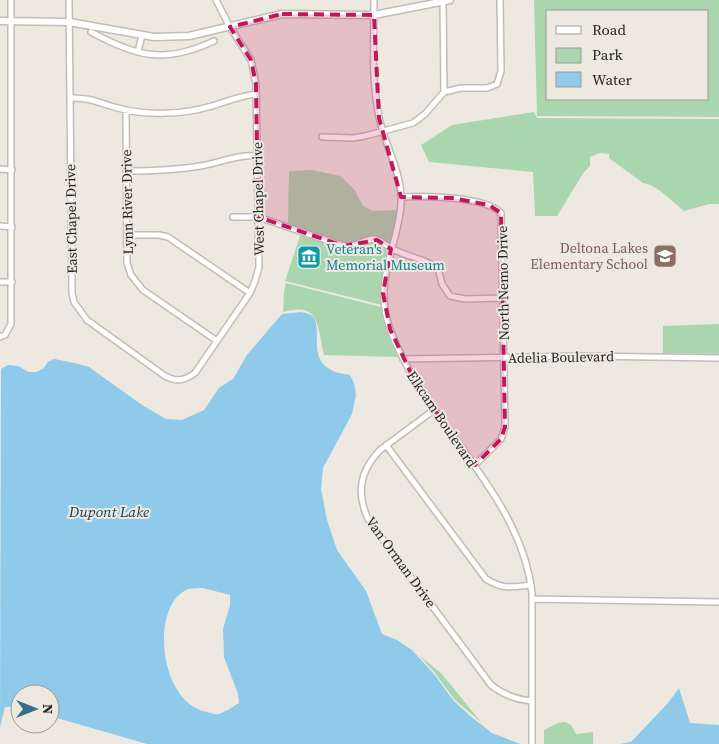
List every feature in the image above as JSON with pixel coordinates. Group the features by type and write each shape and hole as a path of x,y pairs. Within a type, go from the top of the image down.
{"main road":[{"path":"0,21 69,22 154,37 189,36 282,14 374,15 445,1"}],"street":[{"path":"0,337 5,335 12,324 11,0"},
{"name":"East Chapel Drive","path":"69,0 72,293 74,302 87,320 165,376 171,379 182,380"},
{"name":"West Chapel Drive","path":"182,380 188,379 195,374 250,293 256,282 259,267 256,84 251,60 230,27 216,0"},
{"name":"Elkcam Boulevard","path":"374,0 375,84 379,118 399,180 402,197 399,221 387,265 383,293 385,312 403,359 434,410 475,465 515,530 526,559 532,599 532,744"},
{"path":"322,137 353,138 413,123 425,114 444,92 461,88 487,88 497,84 501,71 500,0"},
{"path":"444,92 445,1"},
{"path":"91,32 119,47 158,55 199,48 214,41"},
{"path":"138,52 142,35"},
{"path":"70,98 83,97 126,110 166,114 194,110 240,96 256,94"},
{"name":"Lynn River Drive","path":"126,110 127,263 137,284 143,290 217,341"},
{"path":"126,171 173,170 201,166 238,157 257,156"},
{"path":"0,168 12,170"},
{"name":"North Nemo Drive","path":"402,197 432,196 452,198 490,205 501,213 505,427 501,438 475,465"},
{"path":"233,217 258,217 344,246 352,247 371,239 383,243 391,249 429,262 438,268 442,284 450,296 465,299 502,298"},
{"path":"0,226 12,227"},
{"path":"127,235 159,235 168,238 250,293"},
{"path":"0,282 12,282"},
{"name":"Adelia Boulevard","path":"403,359 583,356 719,358"},
{"name":"Van Orman Drive","path":"434,410 386,445 372,458 363,475 361,500 369,521 490,685 510,697 531,701"},
{"path":"386,445 486,579 497,586 510,588 531,585"},
{"path":"532,599 719,602"}],"highlighted area":[{"path":"282,14 374,15 379,118 401,197 452,198 489,205 501,213 505,427 501,439 475,465 417,386 390,329 383,293 391,249 377,240 344,246 258,217 256,84 251,60 230,27"}],"green space":[{"path":"534,0 719,0 719,117 537,116"},
{"path":"534,112 537,118 719,119 719,204 709,204 684,211 659,190 643,183 609,158 609,154 600,153 590,157 590,166 584,172 557,216 535,216 533,172 429,162 421,145 452,125"},
{"path":"312,170 340,176 354,189 363,206 373,211 398,210 390,245 378,238 352,245 344,244 288,225 289,171"},
{"path":"301,233 346,248 375,242 387,248 381,292 382,305 285,281"},
{"path":"286,283 381,307 383,321 398,357 324,355 318,326 311,313 304,310 283,312"},
{"path":"719,324 719,354 663,353 663,326"},
{"path":"419,655 441,673 482,723 454,699"},
{"path":"565,722 571,725 576,734 593,732 593,744 544,744 544,730 558,723"}],"water":[{"name":"Dupont Lake","path":"301,312 313,316 317,326 317,346 320,359 331,370 350,375 354,383 356,395 352,414 323,468 321,489 327,520 337,550 366,591 382,634 397,640 412,650 434,674 453,700 469,715 492,733 520,744 147,744 60,719 60,684 10,684 10,707 5,707 0,727 1,369 8,365 18,366 29,372 37,372 54,359 75,363 89,367 142,405 166,419 182,420 204,410 219,388 233,379 247,355 282,314","holes":["203,588 230,595 230,605 223,629 224,657 238,694 239,703 224,712 216,714 191,705 178,692 170,674 165,654 164,633 168,614 176,599 188,589"]},
{"path":"679,688 690,723 719,725 719,744 620,744 631,742 668,703"}],"place":[{"name":"Deltona Lakes Elementary School","path":"665,256"},
{"name":"Veteran's Memorial Museum","path":"309,257"}]}
